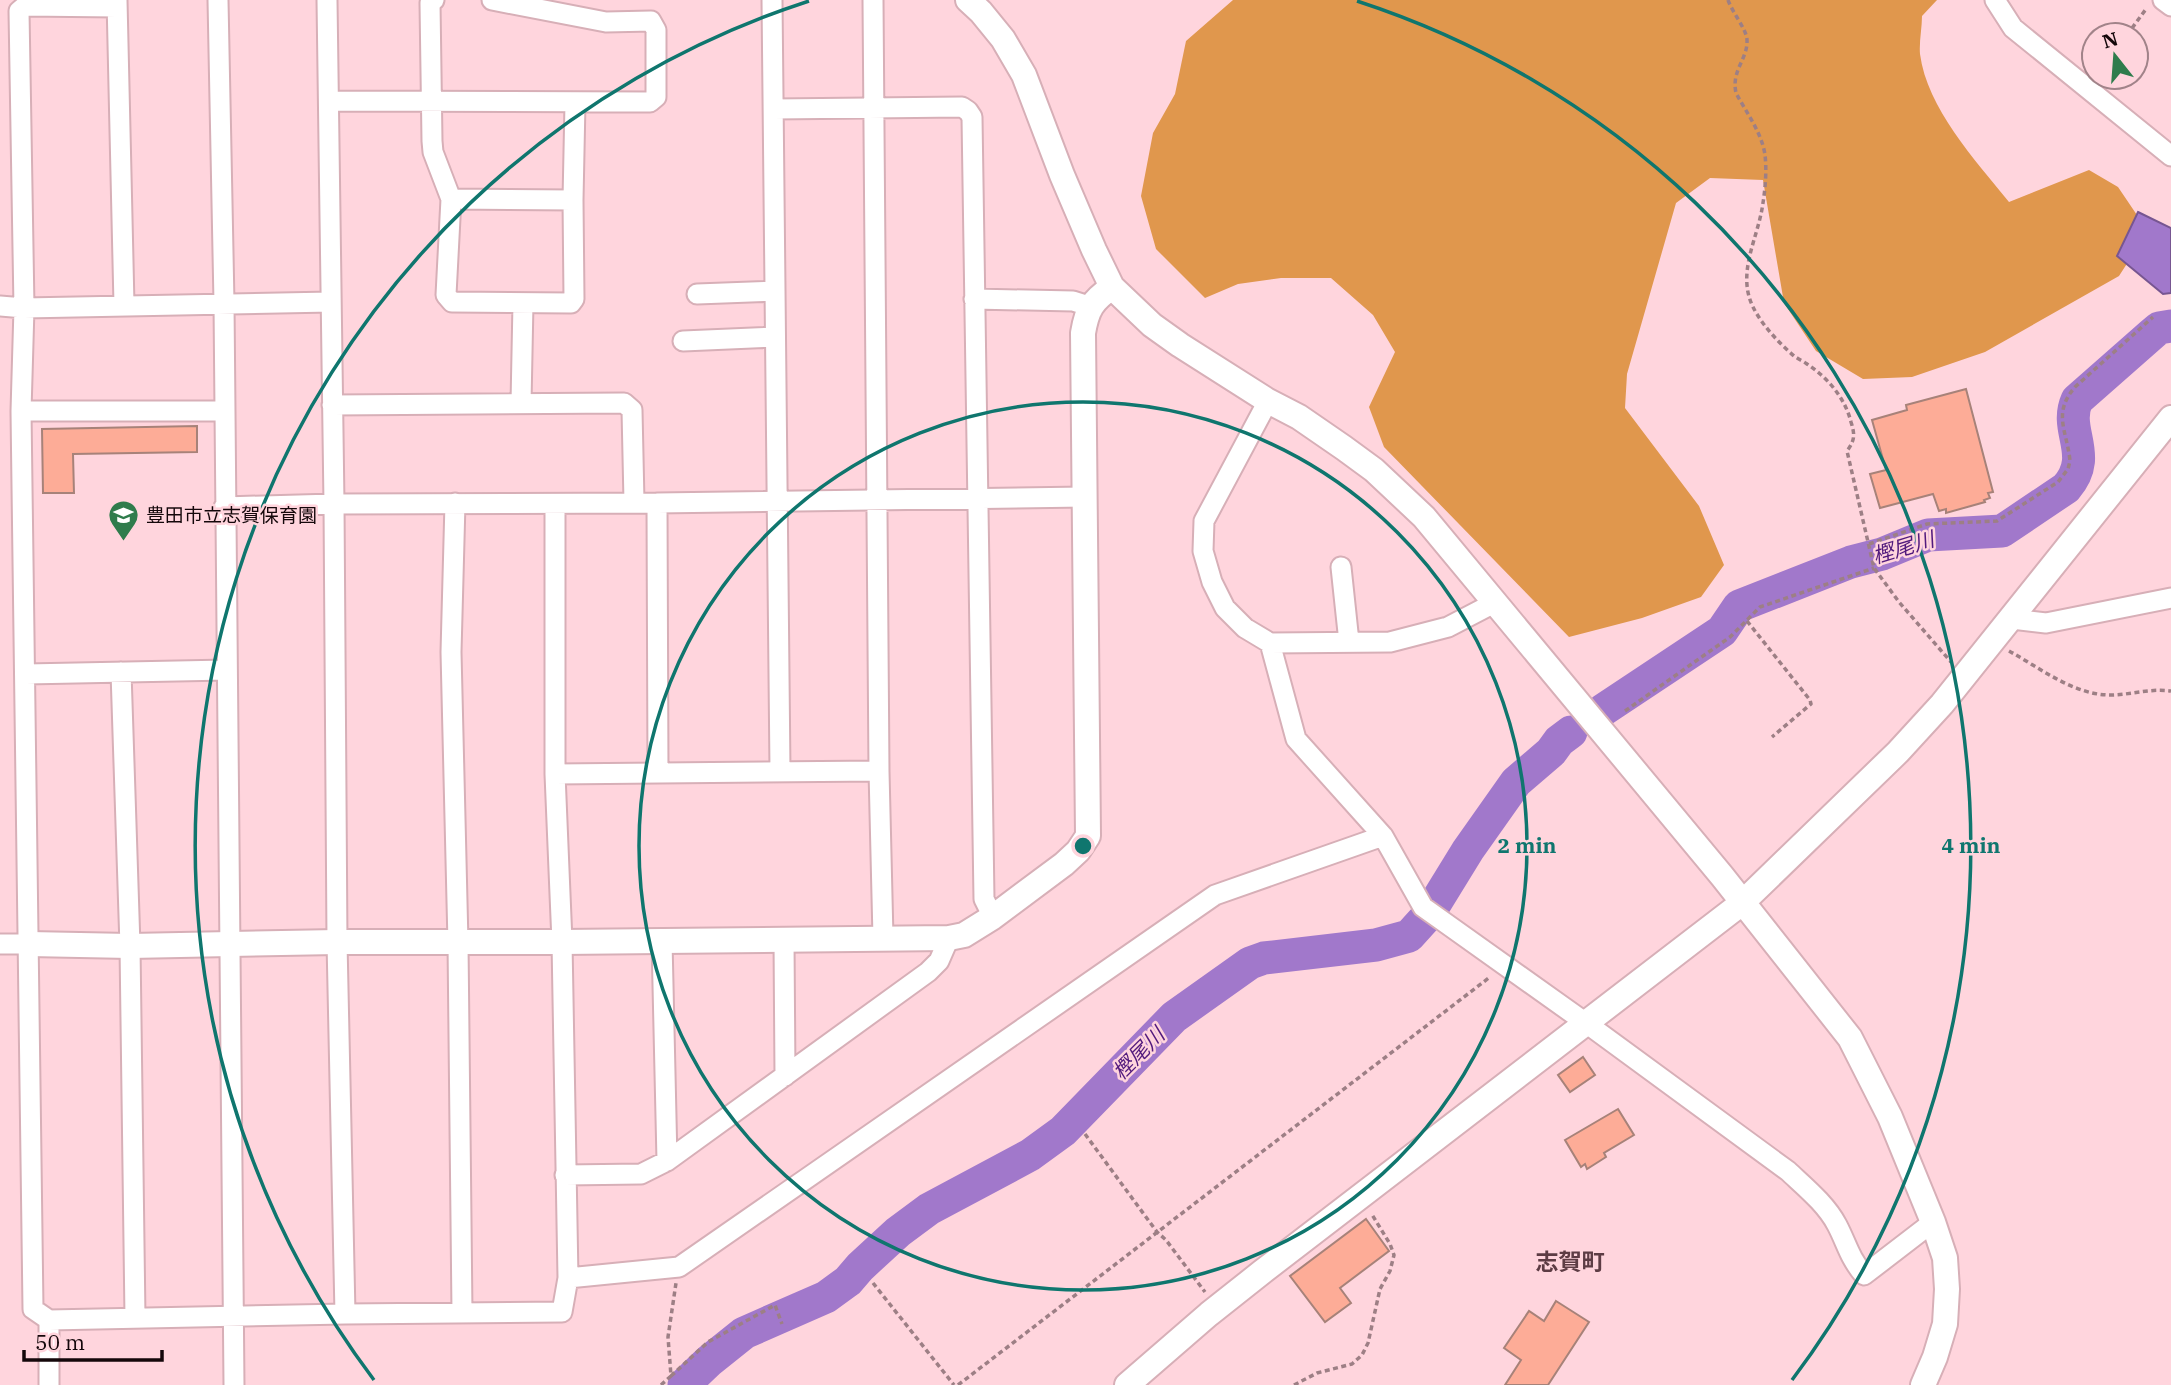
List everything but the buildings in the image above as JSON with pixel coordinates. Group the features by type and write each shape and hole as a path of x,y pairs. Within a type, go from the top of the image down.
{"street":[{"path":"218,0 224,303 234,1385"},
{"path":"327,0 337,942 345,1314"},
{"path":"434,0 430,3 433,152 451,199 446,295 452,302 567,305 574,299 575,103"},
{"path":"329,101 575,103 650,102 656,97 656,30 651,21 606,22 492,0"},
{"path":"772,0 780,771"},
{"path":"873,0 879,771 883,939"},
{"path":"968,0 1003,39 1024,75 1062,175 1112,288 1152,326 1268,401 1299,417 1374,470 1424,517 1799,971 1850,1038 1890,1117 1945,1258 1945,1324 1936,1357 1923,1385"},
{"path":"1995,0 2013,27 2171,156"},
{"path":"2163,0 2171,6"},
{"path":"124,305 117,3 25,6 19,11 24,308 21,411 33,1309 49,1320 562,1312 568,1278 562,942 555,774 555,504"},
{"path":"774,109 962,107 972,117 984,899 993,917"},
{"path":"451,199 573,200"},
{"path":"0,944 130,946 337,942 784,940 949,938 964,935 993,917 1064,864 1079,851 1088,836 1083,333 1091,307 1097,298 1112,288"},
{"path":"697,294 774,291"},
{"path":"974,299 1073,301 1091,307"},
{"path":"0,306 24,308 331,302"},
{"path":"521,403 523,303"},
{"path":"683,341 774,337"},
{"path":"1268,401 1204,521 1203,551 1212,582 1226,608 1245,628 1270,643 1390,642 1448,627 1496,602"},
{"path":"332,405 624,403 632,410 634,502"},
{"path":"21,411 224,411"},
{"path":"1128,1385 1217,1307 1742,903 1898,752 2012,619 2171,418"},
{"path":"224,506 1085,497"},
{"path":"455,503 451,652 458,943 462,1313"},
{"path":"657,503 658,773"},
{"path":"1341,567 1349,642"},
{"path":"2012,619 2046,623 2171,598"},
{"path":"1270,643 1296,739 1383,836 1431,913 1587,1023 1788,1171 1837,1225 1852,1260 1864,1275 1933,1222"},
{"path":"26,674 227,670"},
{"path":"121,672 130,946 135,1318"},
{"path":"555,774 879,771"},
{"path":"568,1278 679,1267 1215,895 1383,836"},
{"path":"565,1175 641,1174 667,1161 928,972 939,961 949,938"},
{"path":"784,940 785,1076"},
{"path":"662,941 667,1161"},
{"path":"49,1320 50,1385"}],"path":[{"path":"1728,0 1747,41 1735,76 1736,93 1765,153 1763,208 1746,273 1748,295 1766,328 1845,401 1855,435 1847,452 1874,568 1899,603 1947,658 1966,675"},
{"path":"2137,21 2152,0"},
{"path":"1869,544 1927,524 1997,521 2058,482 2070,461 2062,416 2066,397 2153,317"},
{"path":"1625,711 1730,637 1760,607 1874,568"},
{"path":"1746,621 1811,704 1772,737"},
{"path":"1993,642 2065,682 2095,693 2110,695 2171,691"},
{"path":"873,1283 956,1385 1506,965"},
{"path":"1085,1134 1157,1232 1217,1307"},
{"path":"1294,1385 1317,1373 1352,1364 1362,1355 1368,1343 1380,1289 1390,1271 1394,1255 1360,1196"},
{"path":"671,1376 668,1337 679,1267"},
{"path":"661,1385 708,1342 775,1305 782,1324"}],"shaded area":[{"path":"1233,0 1937,0 1922,16 1920,54 1924,74 1954,132 2009,202 2089,170 2118,187 2141,221 2139,245 2119,276 1985,352 1912,377 1863,379 1816,351 1784,303 1763,180 1710,178 1676,203 1627,374 1625,408 1699,506 1724,565 1701,597 1642,618 1569,637 1384,447 1369,407 1395,352 1373,315 1331,278 1281,278 1238,284 1205,298 1156,249 1141,196 1153,133 1175,94 1186,41"},
{"path":"2138,212 2171,228 2171,293 2163,294 2117,256"}],"waterway":[{"name":"樫尾川","path":"1603,710 1722,631 1739,606 1928,535 2002,531 2066,488 2078,465 2079,454 2073,422 2077,400 2159,328 2171,326"},
{"name":"樫尾川","path":"684,1385 744,1333 826,1297 848,1281 898,1232 929,1209 1030,1155 1063,1131 1174,1017 1250,963 1264,958 1376,945 1409,936 1428,915 1468,850 1516,782 1571,732"}],"place":[{"name":"豊田市立志賀保育園","path":"123,542"}],"district":[{"name":"志賀町","path":"1570,1261"}]}
